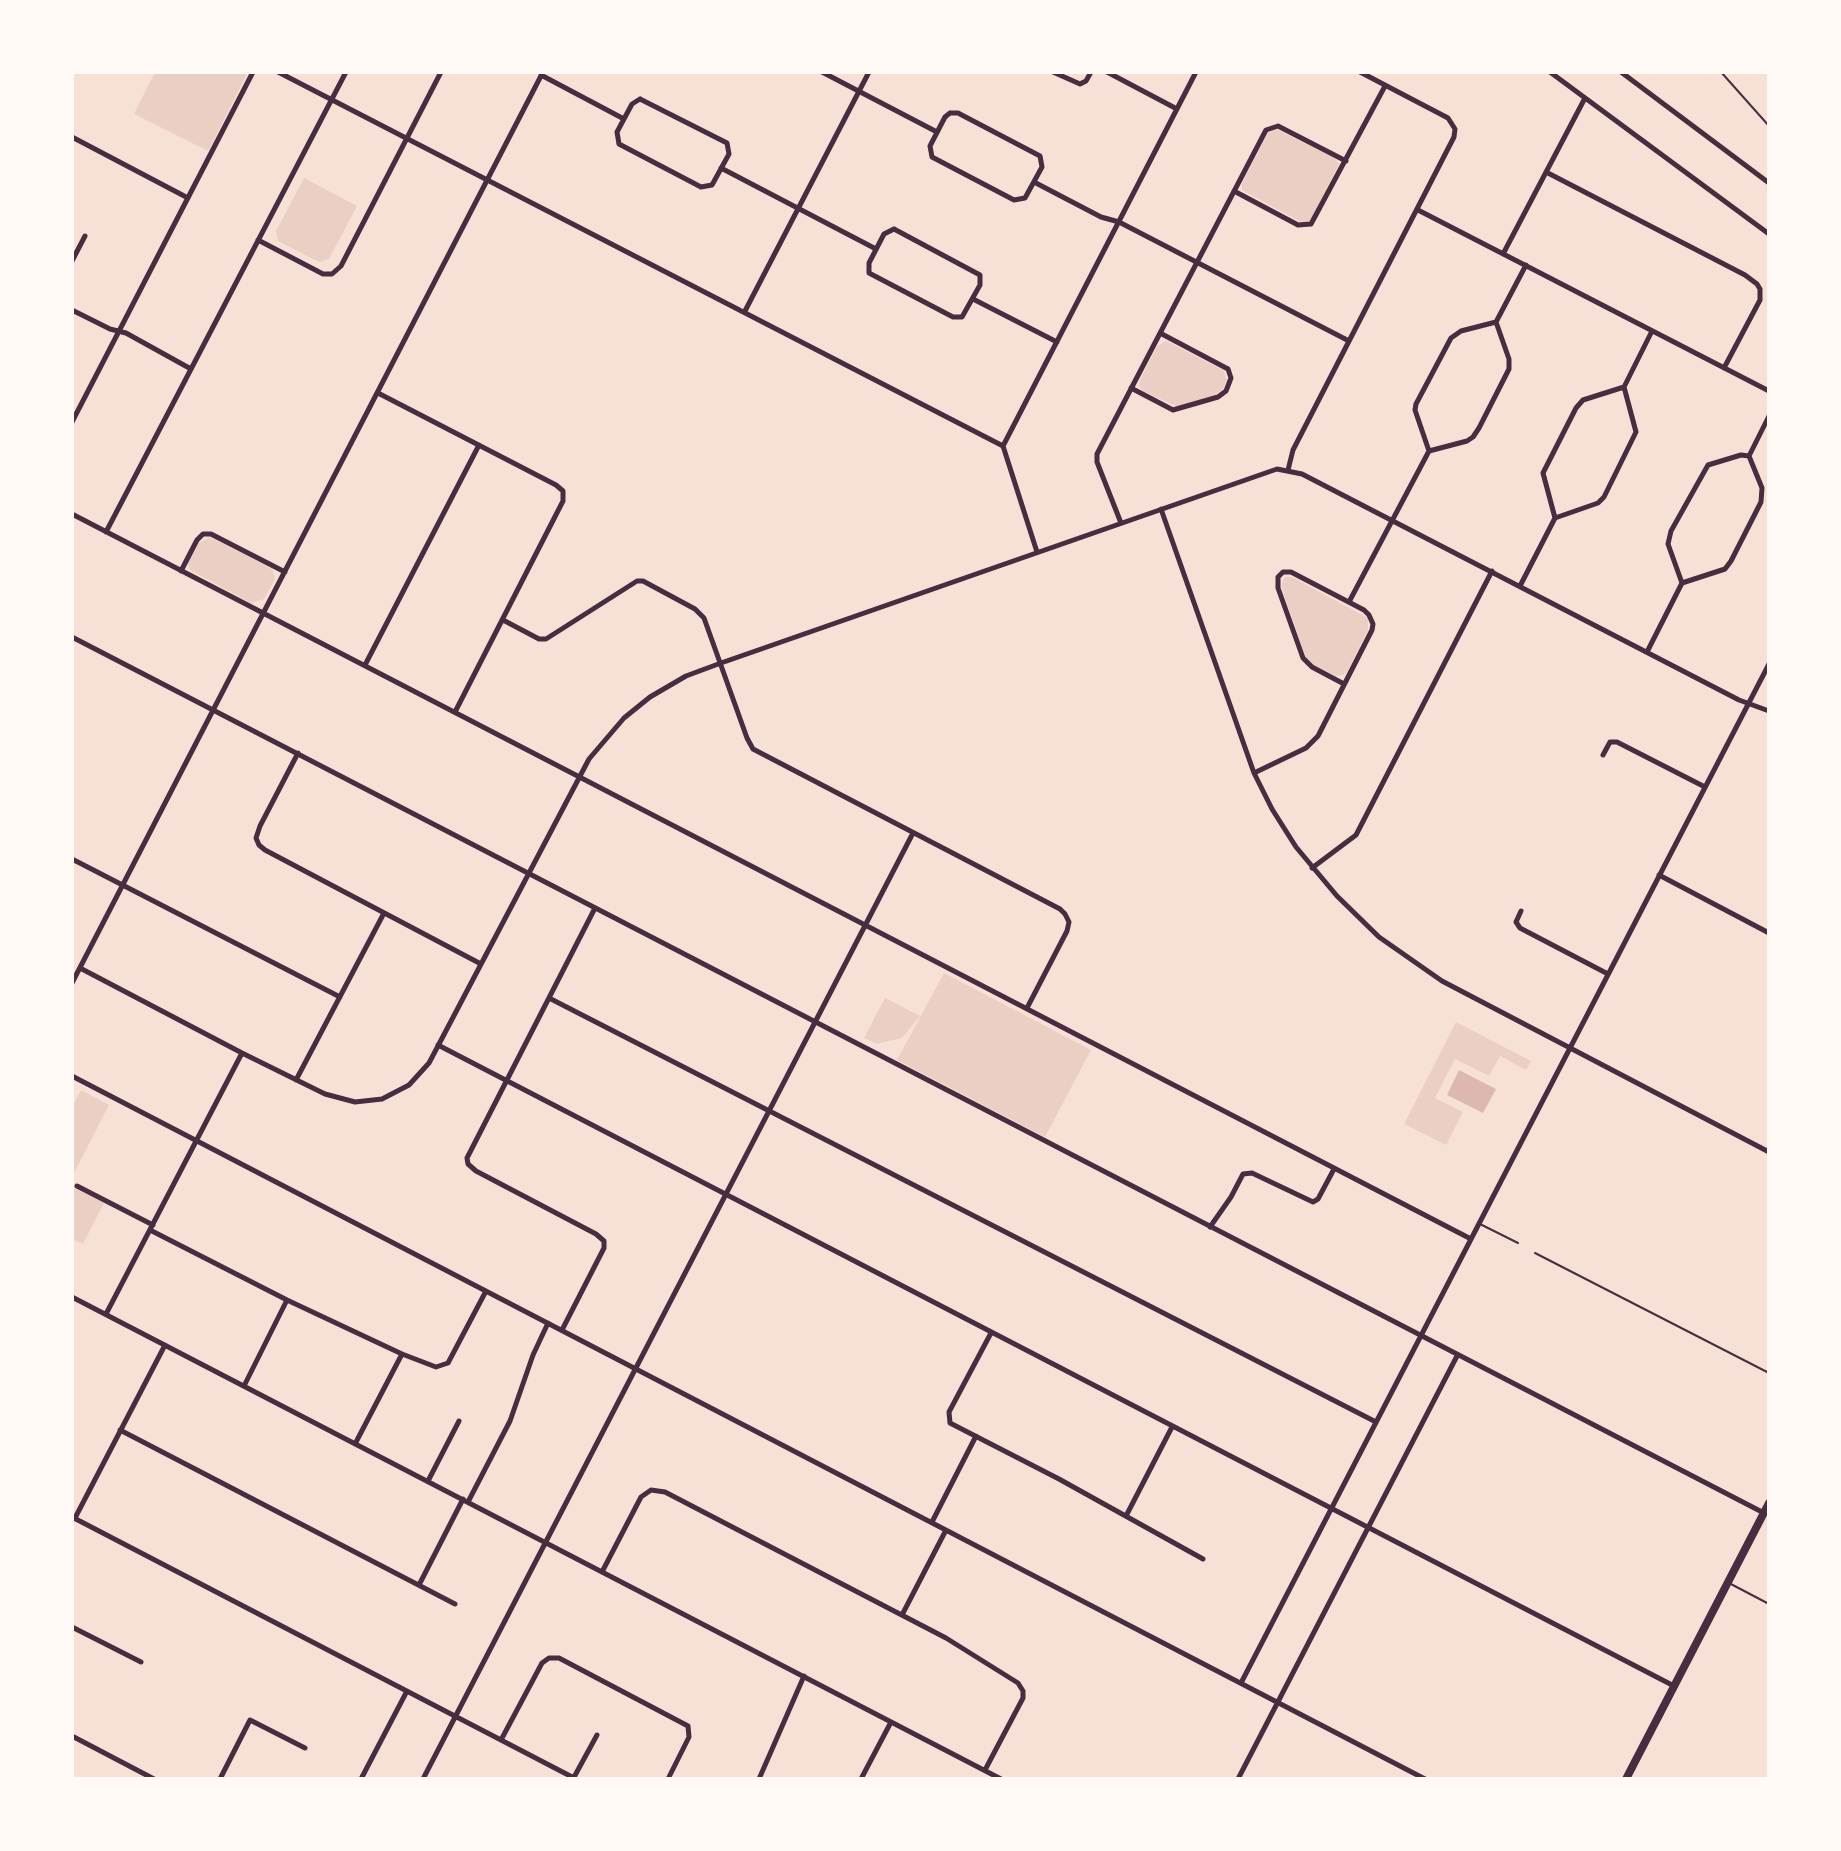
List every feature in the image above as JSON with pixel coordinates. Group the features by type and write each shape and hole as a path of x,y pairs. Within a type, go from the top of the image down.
{"main road":[{"path":"1626,1779 1769,1503"}],"street":[{"path":"72,422 253,72"},
{"path":"278,72 1003,446 1037,552"},
{"path":"106,532 346,72"},
{"path":"258,240 323,274 332,274 341,266 441,72"},
{"path":"822,72 937,132"},
{"path":"745,311 869,72"},
{"path":"1053,72 1080,84 1091,72"},
{"path":"1107,72 1177,109"},
{"path":"1003,446 1196,72"},
{"path":"1288,470 1293,450 1454,137 1453,124 1444,115 1360,72"},
{"path":"1550,72 1769,234"},
{"path":"1621,72 1769,183"},
{"path":"72,983 542,73 624,119"},
{"path":"1234,191 1298,225 1308,226 1316,218 1385,85"},
{"path":"1503,254 1585,98"},
{"path":"645,100 727,143 729,151 712,185 701,187 619,144 616,135 624,119 633,102 645,100"},
{"path":"955,112 1038,155 1042,165 1025,198 1016,201 934,159 929,148 937,132 946,115 955,112"},
{"path":"1121,523 1097,457 1265,133 1271,126 1281,127 1346,161"},
{"path":"72,137 188,198"},
{"path":"721,168 876,249"},
{"path":"1546,172 1757,284 1760,300 1724,368"},
{"path":"1034,182 1101,217 1119,222 1349,341"},
{"path":"1418,210 1769,391"},
{"path":"892,229 978,273 981,282 973,299 962,317 953,317 871,274 868,265 885,232 892,229"},
{"path":"72,261 85,236"},
{"path":"1349,602 1429,451 1415,410 1427,383 1455,335 1496,322 1526,265"},
{"path":"973,299 1057,342"},
{"path":"72,310 191,369"},
{"path":"1429,451 1467,441 1479,428 1509,369 1509,359 1496,322"},
{"path":"1555,518 1598,503 1604,497 1636,432 1624,387 1652,331"},
{"path":"1131,388 1173,410 1218,397 1226,391 1231,376 1226,367 1160,333"},
{"path":"1520,586 1555,518 1543,473 1568,422 1583,400 1624,387"},
{"path":"378,393 563,491 563,501 455,712"},
{"path":"1647,652 1682,583 1725,569 1731,561 1763,495 1749,456 1769,416"},
{"path":"365,665 479,445"},
{"path":"1682,583 1668,544 1678,518 1708,465 1741,455 1749,456"},
{"path":"80,968 242,1053 340,1100 382,1099 397,1093 420,1075 438,1045 579,777 599,746 636,708 665,687 721,663 1268,471 1288,470 1302,474 1647,652 1769,711"},
{"path":"1161,509 1254,773 1272,809 1312,868 1350,910 1408,959 1468,995 1769,1152"},
{"path":"72,514 1471,1239"},
{"path":"181,571 197,540 203,534 211,534 285,572"},
{"path":"1312,868 1356,835 1492,571"},
{"path":"1254,773 1306,748 1318,736 1344,684 1373,624 1369,615 1349,602 1291,572 1283,572 1277,582 1303,658 1344,684"},
{"path":"503,620 539,639 546,639 631,583 643,581 701,613 753,749 1065,914 1069,922 1067,931 1027,1008"},
{"path":"72,637 1764,1513"},
{"path":"1241,1683 1769,664"},
{"path":"1603,755 1610,742 1617,742 1705,787"},
{"path":"298,753 260,826 256,838 259,845 481,964"},
{"path":"423,1779 913,833"},
{"path":"72,859 340,997"},
{"path":"1659,875 1769,933"},
{"path":"562,1330 605,1245 596,1234 476,1171 468,1164 467,1158 595,908"},
{"path":"1521,911 1516,922 1520,928 1608,974"},
{"path":"296,1080 384,913"},
{"path":"549,998 1376,1422"},
{"path":"438,1045 1674,1686"},
{"path":"106,1314 242,1053"},
{"path":"72,1076 1425,1779"},
{"path":"1210,1227 1243,1174 1252,1173 1313,1202 1318,1199 1334,1169"},
{"path":"77,1186 287,1300 436,1367 448,1363 486,1291"},
{"path":"72,1297 1001,1779"},
{"path":"244,1386 287,1300"},
{"path":"419,1585 510,1421 533,1355 548,1323"},
{"path":"991,1333 948,1415 952,1425 1203,1559"},
{"path":"165,1345 73,1518 575,1779 597,1735"},
{"path":"355,1444 402,1354"},
{"path":"1238,1779 1457,1356"},
{"path":"428,1481 459,1421"},
{"path":"1126,1516 1172,1427"},
{"path":"120,1430 455,1604"},
{"path":"932,1522 976,1436"},
{"path":"602,1572 641,1497 658,1489 902,1615 946,1638 1016,1681 1022,1688 1022,1701 985,1771"},
{"path":"902,1615 946,1530"},
{"path":"72,1627 141,1662"},
{"path":"501,1740 540,1666 549,1658 559,1658 688,1726 689,1737 668,1779"},
{"path":"759,1779 804,1676"},
{"path":"361,1779 407,1691"},
{"path":"220,1779 250,1720 305,1748"},
{"path":"861,1779 891,1722"},
{"path":"72,1736 154,1779"}],"lane":[{"path":"1721,72 1769,126"},
{"path":"1479,1224 1518,1243"},
{"path":"1535,1253 1769,1373"},
{"path":"1728,1583 1769,1604"}],"shaded area":[{"path":"155,72 248,72 208,151 134,114"},
{"path":"1276,129 1335,158 1339,164 1311,220 1307,222 1301,222 1242,190 1242,183 1268,133"},
{"path":"304,178 357,206 329,259 319,262 278,241 276,231"},
{"path":"1166,341 1223,370 1227,380 1223,389 1215,395 1178,407 1143,391 1139,386 1140,380 1157,346"},
{"path":"210,537 272,569 275,579 264,599 251,603 190,570 188,563 199,543"},
{"path":"1285,577 1292,577 1368,618 1368,630 1343,675 1336,676 1306,658 1281,586"},
{"path":"944,973 1091,1050 1045,1137 897,1060"},
{"path":"885,998 920,1016 902,1038 877,1044 864,1038"},
{"path":"1456,1022 1531,1061 1526,1070 1500,1056 1489,1076 1455,1059 1435,1098 1463,1112 1446,1145 1404,1124"},
{"path":"1459,1070 1496,1089 1483,1113 1447,1095"},
{"path":"81,1090 109,1105 72,1177 72,1107"},
{"path":"72,1187 104,1203 83,1244 72,1239"}]}
